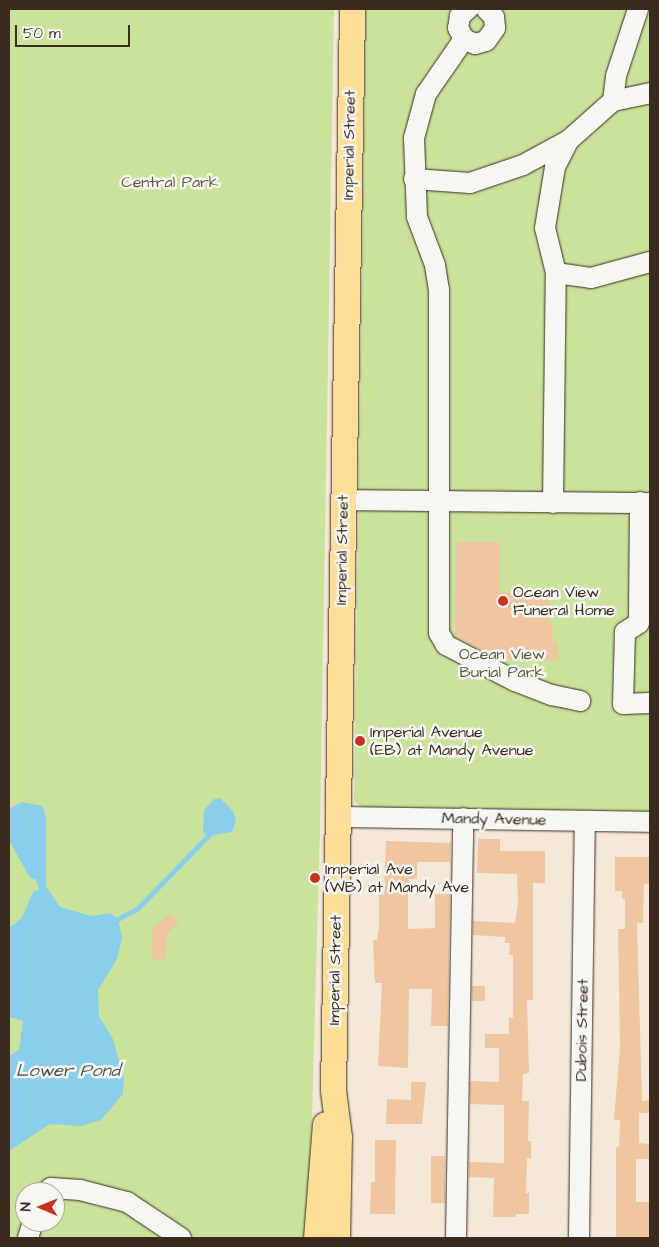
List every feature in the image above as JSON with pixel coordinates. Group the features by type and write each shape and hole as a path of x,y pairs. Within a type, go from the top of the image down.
{"main road":[{"name":"Imperial Street","path":"337,1238 338,1137 334,1090 352,9"},
{"name":"Imperial Street","path":"316,1238 323,1134 334,1090"}],"street":[{"path":"468,9 458,22 464,39 475,44 491,38 495,28 491,10"},
{"path":"613,101 616,76 638,9"},
{"path":"464,39 426,94 414,138 414,179 417,217 435,265 439,289 437,501 439,633 446,645 516,681 552,695 580,701"},
{"path":"414,179 470,183 523,166 569,140 613,101 650,94"},
{"path":"553,503 556,274 545,228 547,200 555,167 569,140"},
{"path":"556,274 591,278 650,262"},
{"path":"343,500 553,503 645,502 638,623 625,632 623,704 650,703"},
{"name":"Mandy Avenue","path":"338,817 650,822"},
{"path":"456,1238 463,818"},
{"name":"Dubois Street","path":"579,1238 585,821"},
{"path":"65,1189 80,1190 126,1202 181,1238"}],"green space":[{"name":"Central Park","path":"9,9 334,9 320,830 311,1152 305,1238 9,1238"},
{"name":"Ocean View Burial Park","path":"366,9 650,9 650,815 363,808 354,801"}],"water":[{"path":"220,798 233,811 236,821 232,832 208,836 203,832 204,810 214,799"},
{"name":"Lower Pond","path":"22,802 42,806 46,816 46,886 60,907 91,916 110,913 118,919 122,938 117,959 98,990 99,1016 113,1039 124,1078 123,1094 101,1120 81,1126 50,1124 9,1151 9,1056 19,1050 23,1021 9,1017 9,928 22,918 33,892 39,890 36,880 30,878 9,840 9,809"}],"building":[{"name":"Ocean View Funeral Home","path":"457,542 500,542 499,593 549,593 549,624 553,624 552,642 558,642 558,660 499,659 486,653 486,649 479,649 455,636"},
{"path":"478,839 500,839 500,851 545,851 545,883 533,883 533,1000 527,1000 529,1073 523,1074 522,1101 529,1101 528,1141 531,1141 531,1158 527,1158 526,1193 529,1193 529,1214 516,1214 516,1217 493,1217 494,1178 469,1177 469,1162 504,1163 504,1105 470,1104 470,1081 499,1082 499,1048 485,1048 485,1034 509,1034 509,1018 513,1018 513,955 509,955 510,943 505,943 505,937 473,935 473,921 515,923 518,903 517,874 477,873"},
{"path":"386,841 451,843 450,862 417,862 417,879 408,879 408,929 435,928 435,894 450,894 448,1026 431,1026 432,989 409,989 408,1068 378,1066 382,983 375,983 373,940 377,940 379,928 379,895 384,895"},
{"path":"615,857 650,857 650,884 644,884 643,923 637,923 642,1101 650,1100 650,1113 639,1113 639,1143 650,1144 650,1159 636,1159 636,1202 650,1202 650,1238 616,1238 616,1147 619,1147 620,1120 614,1120 620,1047 618,929 625,929 625,899 622,899 622,891 615,891"},
{"path":"169,914 179,922 167,934 165,959 151,959 153,928"},
{"path":"472,986 485,986 485,1001 472,1001"},
{"path":"411,1082 426,1082 422,1124 386,1124 387,1099 411,1100"},
{"path":"375,1140 396,1140 395,1214 370,1214 371,1182 375,1182"},
{"path":"431,1156 445,1156 445,1203 431,1203"}],"waterway":[{"path":"114,921 138,908 211,833"}],"place":[{"name":"Ocean View Funeral Home","path":"503,601"},
{"name":"Imperial Avenue (EB) at Mandy Avenue","path":"360,741"},
{"name":"Imperial Ave (WB) at Mandy Ave","path":"315,878"}]}
